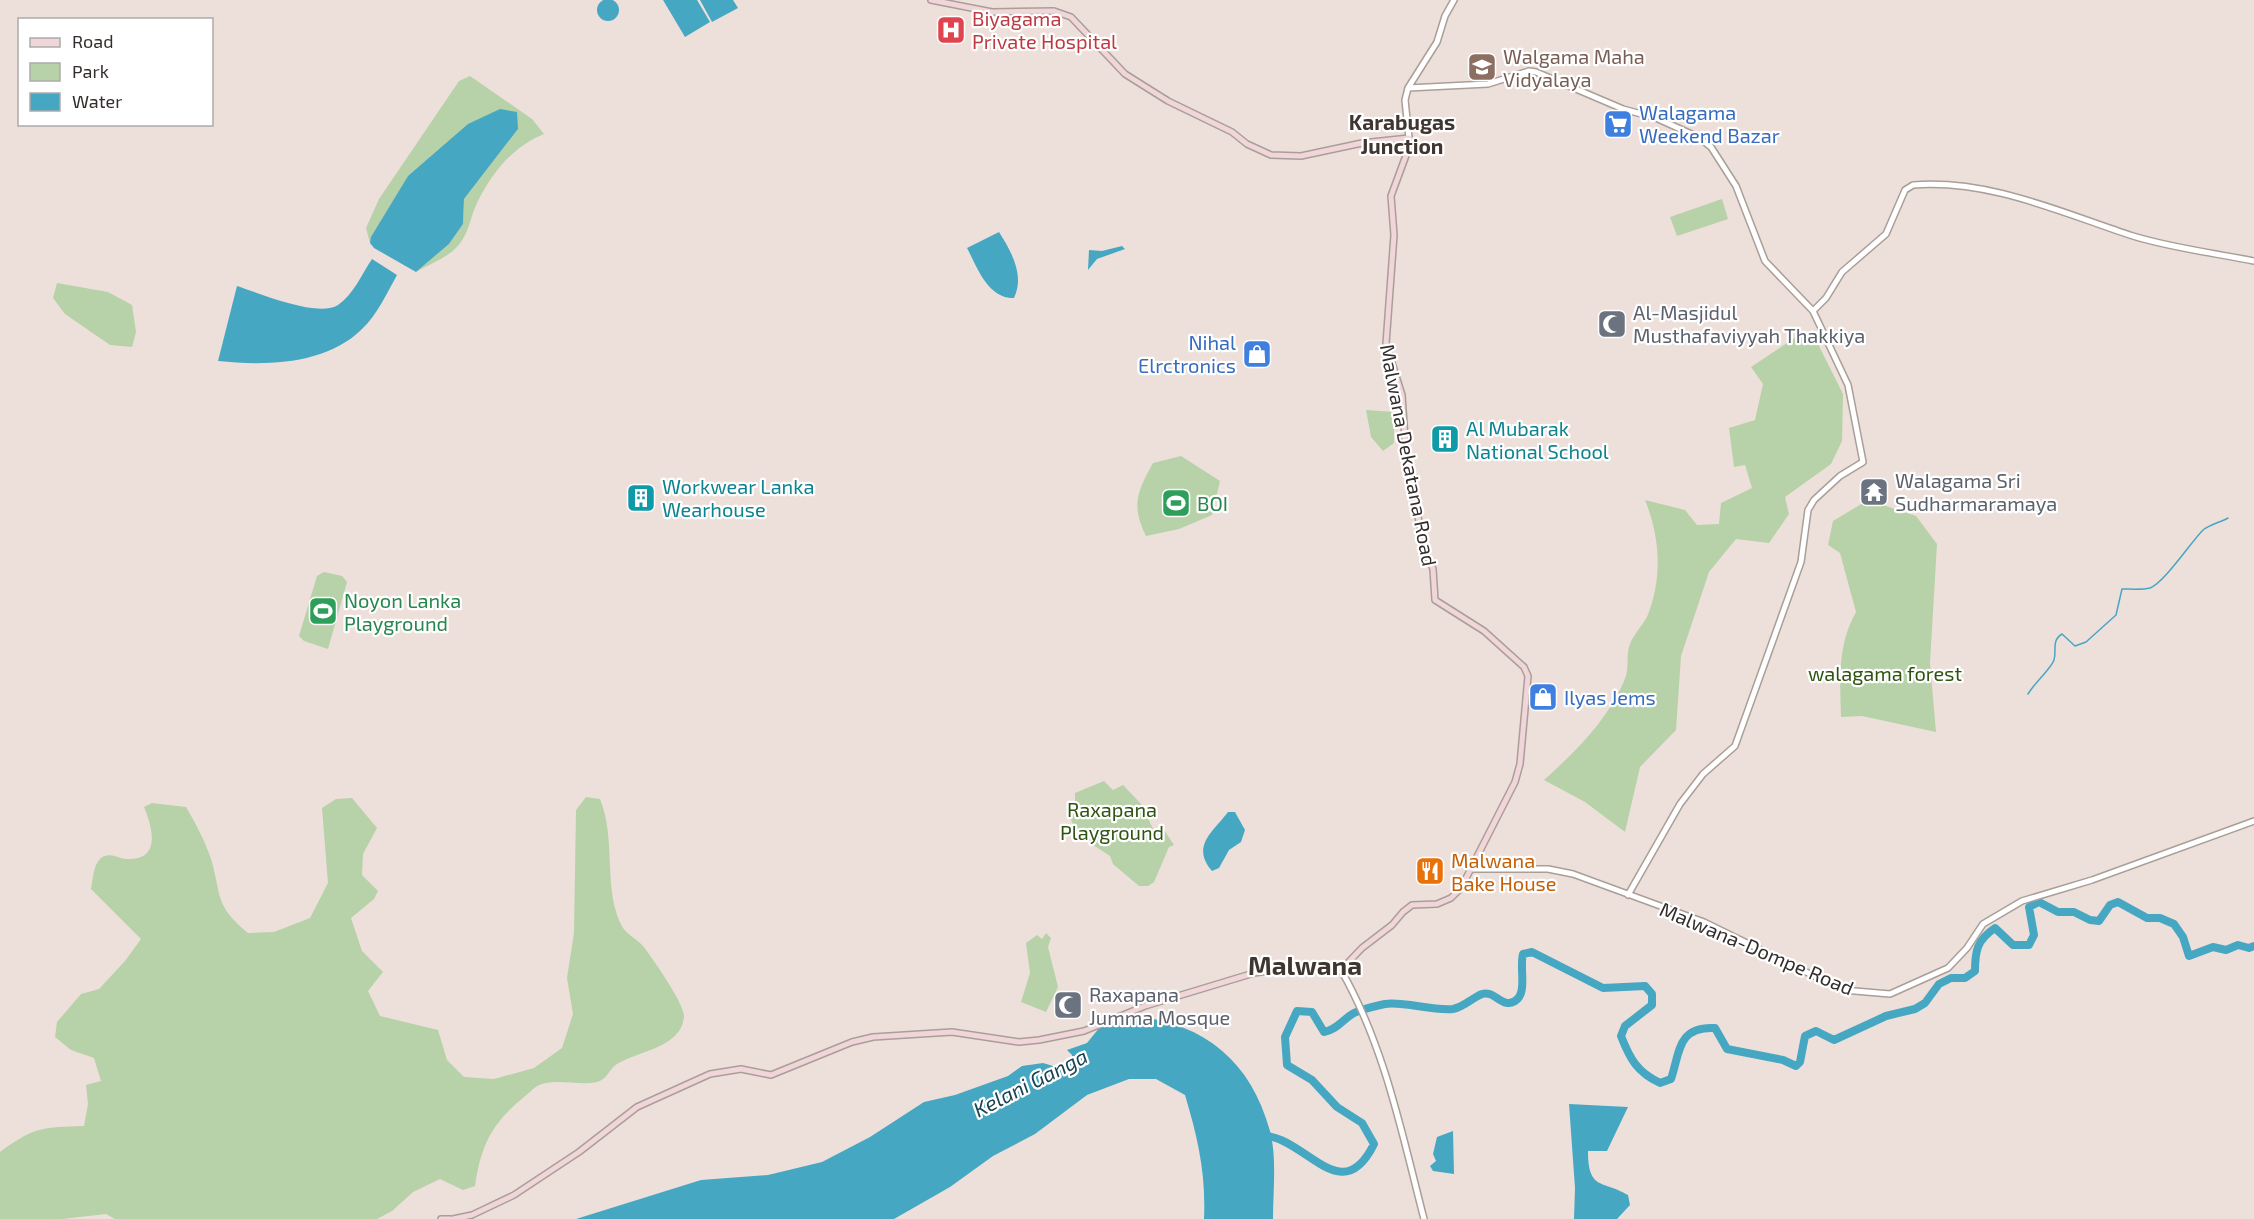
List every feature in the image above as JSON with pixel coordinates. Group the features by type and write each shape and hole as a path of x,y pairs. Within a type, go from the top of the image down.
{"main road":[{"path":"931,0 992,12 1054,11 1071,17 1125,74 1168,101 1203,120 1232,132 1253,148 1271,155 1301,156 1362,143 1409,138"},
{"name":"Malwana Dekatana Road","path":"1341,970 1362,948 1392,925 1402,912 1412,905 1437,904 1451,898 1461,888 1515,782 1520,764 1528,676 1518,660 1492,637 1435,600 1433,568 1424,548 1406,453 1402,395 1386,344 1393,257 1391,196 1408,150 1409,138"},
{"path":"441,1219 472,1215 514,1195 586,1147 637,1107 710,1074 741,1069 771,1075 852,1042 873,1037 952,1032 1019,1042 1039,1040 1084,1031 1145,1006 1254,973 1288,968 1325,972 1341,970"}],"street":[{"path":"1408,88 1437,42 1445,16 1454,0"},
{"path":"1408,88 1488,84 1529,71 1536,72 1623,109 1656,118 1698,137 1720,158 1737,186 1765,261 1813,310 1848,385 1863,462 1840,476 1814,500 1808,510 1801,562 1735,746 1691,789 1628,895"},
{"name":"Malwana Dekatana Road","path":"1408,88 1405,100 1409,138"},
{"path":"1813,310 1826,298 1842,272 1886,234 1905,190 1913,185 1967,187 2000,194 2053,206 2135,236 2254,261"},
{"name":"Malwana-Dompe Road","path":"1472,869 1548,869 1573,874 1704,922 1843,990 1890,994 1948,968 1967,948 1983,924 2022,902 2102,877 2254,821"},
{"path":"1341,970 1358,1002 1390,1085 1424,1219"}],"green space":[{"path":"470,76 532,119 544,134 522,146 496,171 477,203 467,232 456,248 416,272 449,244 463,224 464,199 518,129 408,176 370,243 366,228 379,199 459,81"},
{"path":"1722,199 1728,219 1677,236 1670,217"},
{"path":"57,283 108,292 132,305 136,332 132,347 110,345 65,314 53,298"},
{"path":"1799,335 1817,342 1843,394 1842,441 1831,464 1785,497 1789,514 1769,543 1736,539 1709,572 1681,656 1676,730 1640,767 1625,832 1585,802 1544,780 1591,733 1611,706 1626,676 1629,648 1647,617 1656,587 1658,558 1654,528 1645,500 1685,510 1697,525 1719,524 1721,503 1752,488 1745,465 1734,467 1729,428 1755,420 1763,384 1751,367"},
{"path":"1366,410 1394,412 1394,443 1383,451 1371,437"},
{"name":"BOI","path":"1181,456 1220,481 1212,515 1179,529 1146,536 1137,507 1143,482 1153,463"},
{"name":"walagama forest","path":"1868,500 1916,516 1937,544 1930,663 1936,732 1862,716 1841,717 1841,663 1846,637 1856,612 1840,553 1828,545 1833,521"},
{"name":"Noyon Lanka Playground","path":"324,572 342,576 347,582 328,649 304,641 299,636 317,576"},
{"name":"Raxapana Playground","path":"1104,781 1113,790 1123,785 1142,805 1153,829 1162,827 1174,845 1169,847 1154,882 1148,886 1139,886 1113,864 1110,856 1078,835 1066,809 1075,803 1075,793"},
{"path":"586,797 600,799 605,815 613,898 623,928 643,946 660,970 674,992 684,1017 675,1036 657,1047 617,1064 601,1081 549,1083 535,1087 496,1126 481,1158 475,1186 463,1190 440,1179 413,1192 392,1211 377,1219 115,1219 106,1214 62,1219 0,1219 0,1152 39,1130 84,1126 88,1104 86,1085 101,1081 94,1058 71,1050 55,1037 57,1022 81,994 99,989 125,961 141,939 91,889 95,868 101,858 111,855 128,859 139,858 150,848 152,840 150,823 144,807 152,803 186,807 206,846 221,899 229,915 248,933 274,932 310,918 328,883 322,808 336,799 352,798 377,828 363,854 362,875 378,891 374,899 351,918 362,951 383,972 368,991 380,1016 438,1030 447,1060 464,1077 494,1079 534,1068 562,1048 573,1014 567,978 574,933 576,810"},
{"path":"1046,933 1051,938 1048,947 1058,987 1046,1012 1021,1002 1030,973 1026,943 1037,935 1042,939"}],"water":[{"path":"608,-1 616,2 619,10 616,18 608,21 600,18 597,10 600,2"},
{"path":"663,0 697,0 710,22 685,37"},
{"path":"700,0 733,0 738,8 712,22"},
{"path":"500,109 517,112 518,129 464,199 463,224 449,244 416,272 374,248 370,243 371,237 408,176 468,124"},
{"path":"999,232 1012,255 1017,272 1018,281 1014,298 1005,297 990,288 967,248"},
{"path":"1122,246 1125,249 1097,259 1088,270 1089,250 1102,251"},
{"path":"372,259 397,275 372,317 347,341 313,356 275,363 218,361 237,286 303,307 329,308 338,305 348,296"},
{"path":"1228,812 1235,812 1245,830 1241,842 1229,850 1219,868 1212,871 1203,854 1204,847 1210,833"},
{"name":"Kelani Ganga","path":"1135,1016 1160,1020 1204,1038 1238,1066 1251,1085 1262,1107 1272,1141 1273,1219 1204,1219 1204,1186 1200,1156 1185,1095 1156,1079 1129,1079 1087,1095 1035,1134 993,1156 950,1187 894,1219 576,1219 701,1180 768,1175 822,1162 870,1137 924,1102 955,1095 1008,1076 1022,1066 1043,1063 1063,1069 1072,1061 1072,1055 1067,1050 1087,1043 1100,1027 1107,1027"},
{"path":"1569,1104 1628,1107 1607,1151 1588,1151 1594,1179 1628,1195 1630,1205 1617,1219 1574,1219 1575,1188"},
{"path":"1453,1131 1454,1174 1433,1171 1430,1166 1436,1161 1433,1154 1437,1137"}],"waterway":[{"path":"2028,694 2052,664 2055,656 2055,643 2062,634 2075,646 2086,642 2116,615 2122,589 2147,589 2156,585 2203,530 2228,518"},
{"path":"1262,1135 1281,1140 1318,1163 1341,1172 1353,1170 1363,1161 1374,1144 1362,1123 1337,1107 1312,1080 1287,1065 1285,1037 1297,1011 1312,1012 1324,1032 1333,1029 1354,1013 1385,1004 1453,1009 1487,993 1510,1003 1515,1001 1521,992 1523,954 1532,952 1603,988 1645,986 1652,994 1652,1005 1625,1026 1621,1036 1635,1064 1645,1074 1660,1083 1671,1079 1679,1051 1687,1036 1693,1031 1703,1029 1715,1028 1727,1049 1783,1060 1796,1066 1800,1062 1805,1036 1816,1031 1834,1040 1886,1016 1915,1009 1925,1003 1939,984 1951,978 1965,978 1975,971 1978,947 1984,937 1995,928 2013,945 2029,945 2034,935 2029,907 2039,902 2058,912 2074,912 2090,920 2099,921 2110,905 2118,902 2147,918 2160,918 2174,924 2183,937 2189,956 2213,947 2226,950 2238,945 2249,948 2254,946"}],"place":[{"name":"Biyagama Private Hospital","path":"951,30"},
{"name":"Walgama Maha Vidyalaya","path":"1482,67"},
{"name":"Walagama Weekend Bazar","path":"1618,124"},
{"name":"Al-Masjidul Musthafaviyyah Thakkiya","path":"1612,324"},
{"name":"Nihal Elrctronics","path":"1257,354"},
{"name":"Al Mubarak National School","path":"1445,439"},
{"name":"Walagama Sri Sudharmaramaya","path":"1874,492"},
{"name":"Workwear Lanka Wearhouse","path":"641,498"},
{"name":"BOI","path":"1176,503"},
{"name":"Noyon Lanka Playground","path":"323,611"},
{"name":"Ilyas Jems","path":"1543,697"},
{"name":"Malwana Bake House","path":"1430,871"},
{"name":"Raxapana Jumma Mosque","path":"1068,1005"}],"district":[{"name":"Karabugas Junction","path":"1402,133"},
{"name":"Malwana","path":"1305,964"}]}
